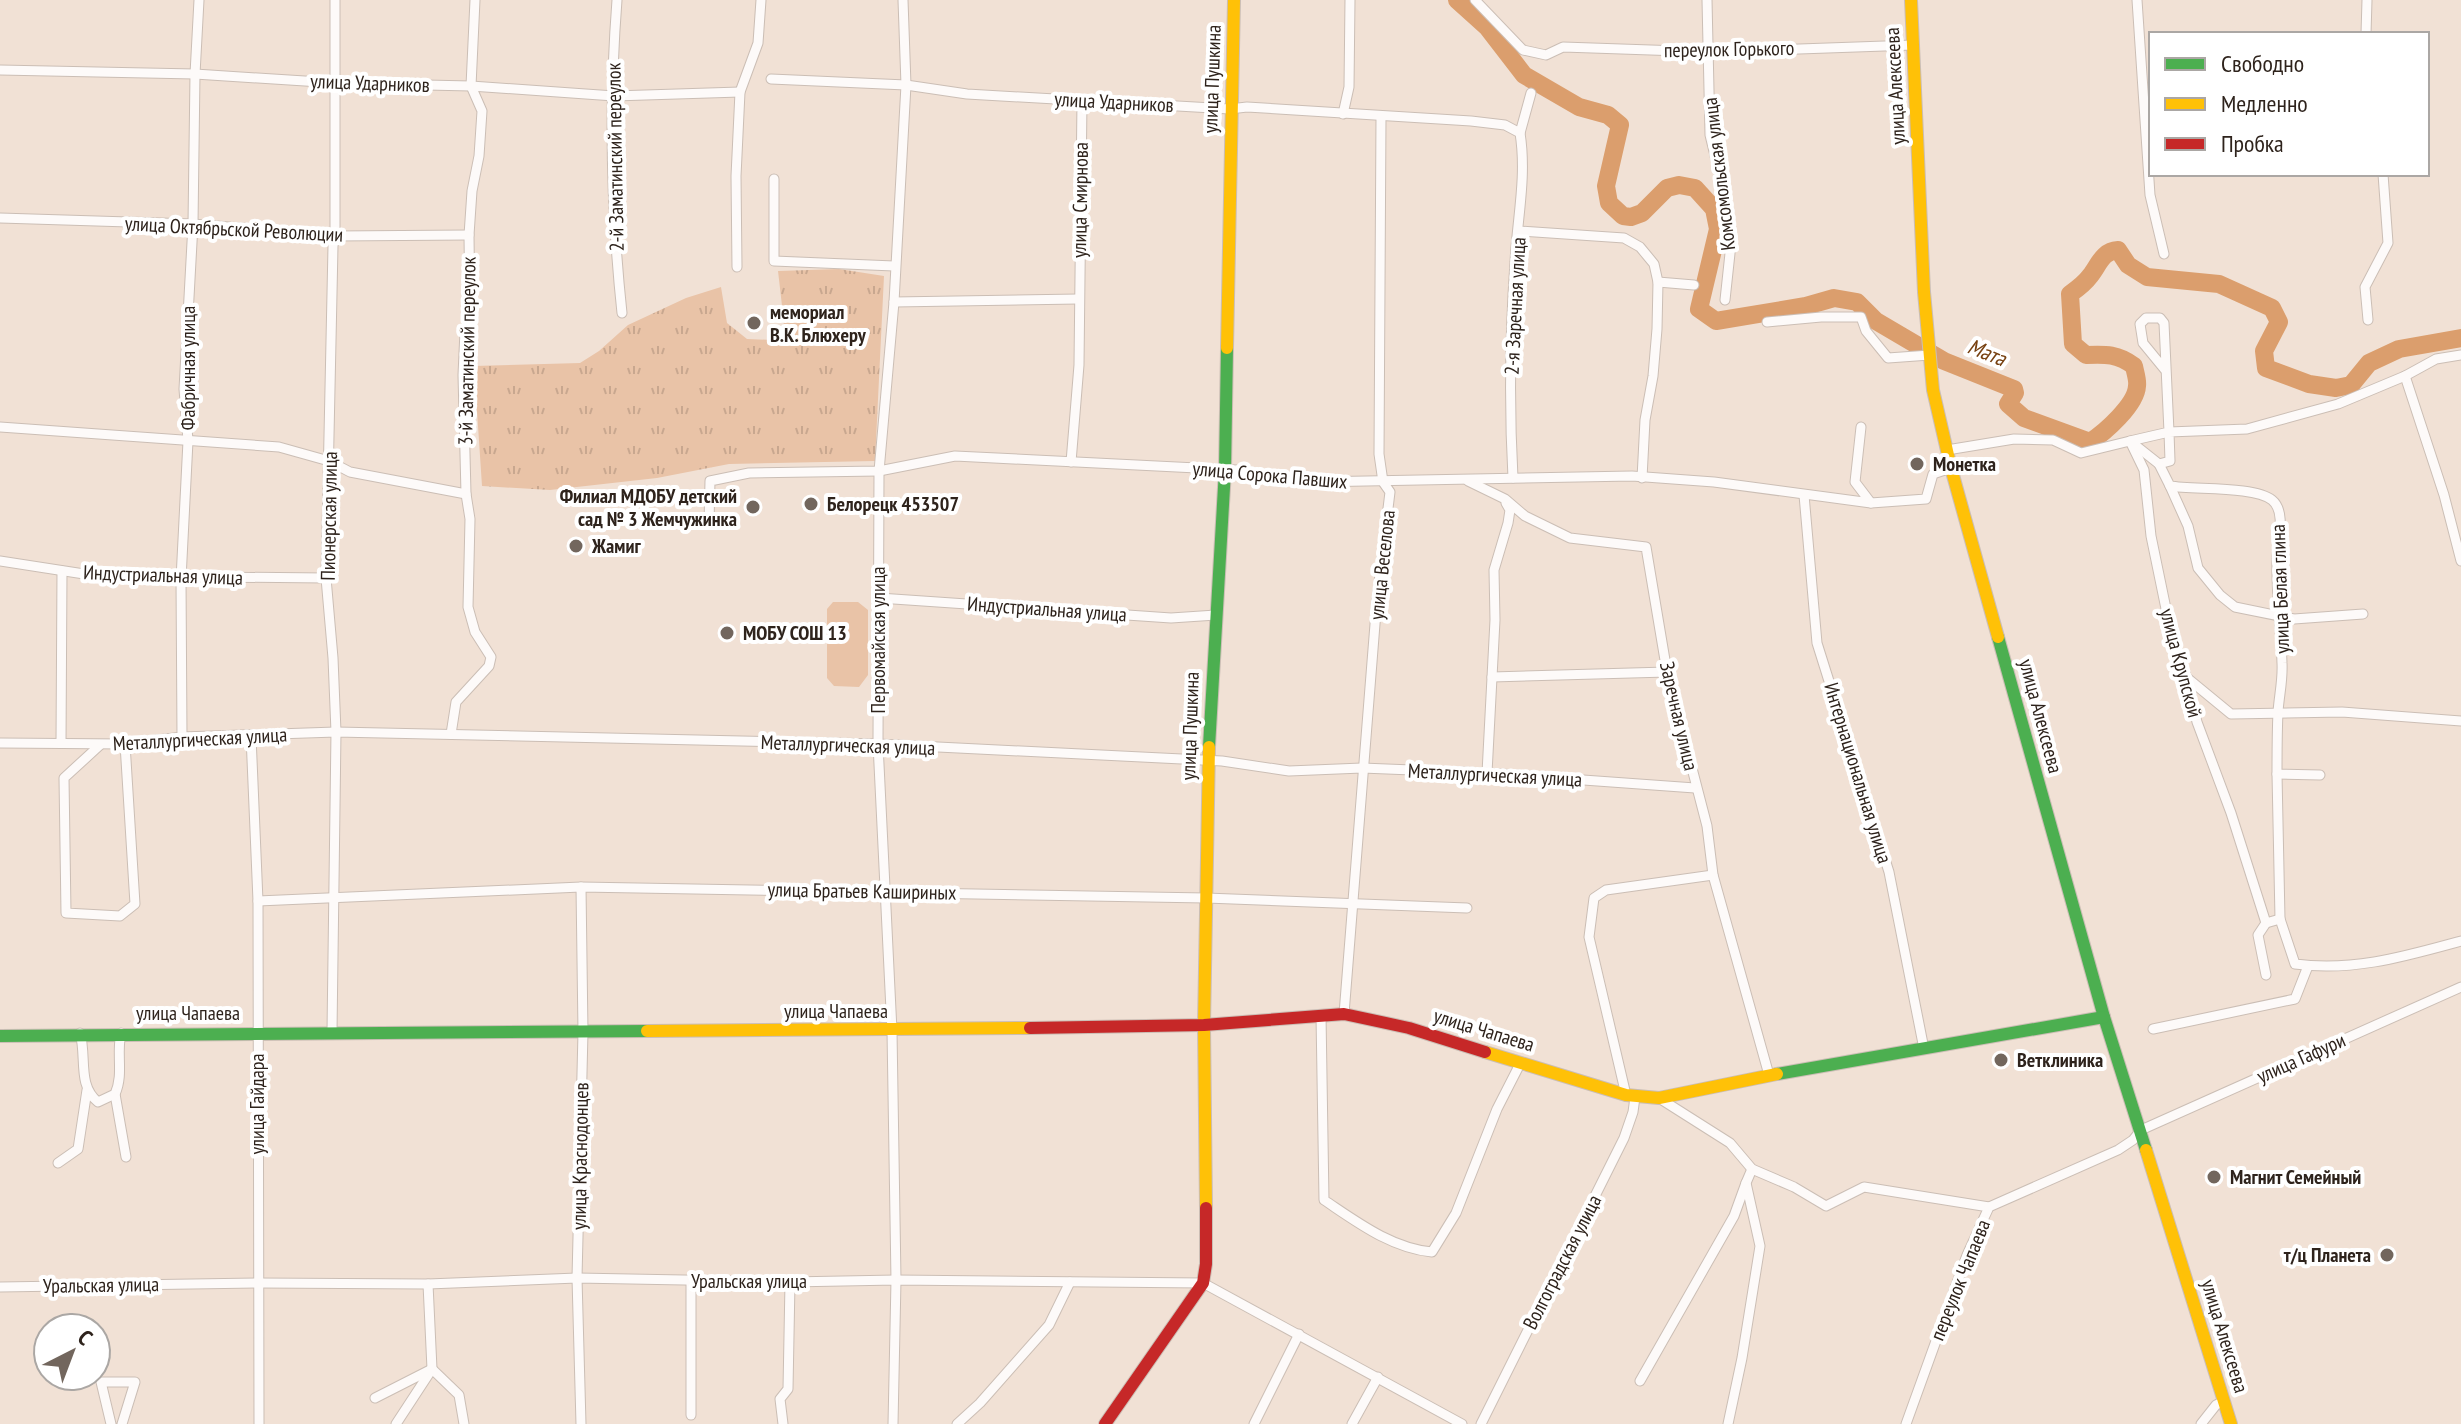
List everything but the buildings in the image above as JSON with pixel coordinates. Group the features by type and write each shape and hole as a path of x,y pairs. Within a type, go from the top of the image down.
{"street":[{"name":"Фабричная улица","path":"182,737 181,579 188,441 184,389 193,224 199,0"},
{"name":"Пионерская улица","path":"332,1032 336,732 326,578 335,236 335,0"},
{"name":"3-й Заматинский переулок","path":"451,734 456,702 489,666 491,657 475,632 468,607 470,519 466,494 463,375 465,331 470,318 469,235 482,111 471,86 475,0"},
{"name":"2-й Заматинский переулок","path":"617,0 613,52 613,235 622,313"},
{"path":"737,267 736,176 740,92 758,43 761,0"},
{"name":"Первомайская улица","path":"893,1424 896,1280 892,1031 878,744 879,471 894,302 906,85 903,0"},
{"name":"улица Пушкина","path":"1105,1424 1203,1283 1208,1245 1204,1025 1208,761 1225,470 1234,0"},
{"path":"1343,114 1349,87 1350,0"},
{"name":"переулок Горького","path":"1475,0 1523,50 1546,55 1563,47 1709,52 1913,45"},
{"name":"Комсомольская улица","path":"1707,0 1710,135 1726,201 1731,244 1725,300"},
{"name":"улица Алексеева","path":"1911,0 1933,390 1951,468 2104,1017 2231,1424"},
{"path":"2137,0 2150,195 2164,254"},
{"path":"2366,32 2367,0"},
{"name":"улица Ударников","path":"0,70 195,74 336,83 471,86 614,96 740,92"},
{"name":"улица Ударников","path":"771,79 906,85 967,94 1471,121 1505,125 1520,133"},
{"name":"2-я Заречная улица","path":"1513,478 1511,319 1523,179 1520,133 1531,93"},
{"name":"улица Смирнова","path":"1071,462 1079,365 1082,100"},
{"name":"улица Веселова","path":"1344,1014 1362,768 1390,492 1383,482 1379,454 1381,117"},
{"path":"2368,320 2365,287 2388,243 2383,176"},
{"path":"774,179 774,261 894,266"},
{"name":"улица Октябрьской Революции","path":"0,218 193,224 335,236 469,235"},
{"path":"1519,231 1624,238 1640,247 1654,264 1658,282 1653,376 1645,420 1642,478"},
{"path":"1658,282 1694,285"},
{"path":"894,302 1078,299"},
{"path":"1767,322 1861,317 1866,331 1888,358 1930,359"},
{"path":"2159,464 2170,461 2164,323 2160,318 2146,318 2140,324 2143,343 2166,371"},
{"path":"1947,450 2014,439 2053,440 2081,453 2169,432 2247,429 2338,404 2405,376 2436,359 2461,355"},
{"path":"2405,376 2444,495 2461,561"},
{"path":"0,427 279,447 329,461 350,472 466,494"},
{"path":"1861,427 1855,482 1871,503"},
{"path":"2130,441 2159,464 2188,526 2198,568 2220,595 2235,607 2294,619 2363,614"},
{"name":"улица Крупской","path":"2130,441 2144,470 2154,550 2171,633 2197,722 2231,813 2266,923 2258,935 2266,975"},
{"name":"улица Сорока Павших","path":"709,524 710,481 725,476 879,471 955,456 1225,470 1313,482 1642,478 1714,482 1871,503 1926,499 1933,474 1951,468"},
{"name":"Заречная улица","path":"1465,479 1505,499 1525,516 1570,538 1646,547 1667,672 1707,826 1713,875 1769,1075"},
{"name":"улица Белая глина","path":"2170,486 2193,490 2242,490 2273,501 2277,507 2282,667 2277,774 2280,919 2295,964 2308,966"},
{"name":"Интернациональная улица","path":"1804,495 1817,643 1889,872 1924,1049"},
{"path":"1487,773 1495,620 1494,570 1508,523 1510,510 1505,499"},
{"name":"Индустриальная улица","path":"0,561 97,576 326,578"},
{"path":"61,743 62,571"},
{"name":"Индустриальная улица","path":"879,598 1171,618 1216,615"},
{"path":"1492,677 1667,672"},
{"path":"2186,676 2231,714 2342,712 2461,721"},
{"name":"Металлургическая улица","path":"0,743 100,745 182,737 336,732 878,744 1208,761 1289,771 1362,768 1487,773 1695,788"},
{"name":"улица Гайдара","path":"251,736 258,901 259,1424"},
{"path":"100,745 64,778 66,913 120,916 135,904 125,744"},
{"path":"2277,774 2320,775"},
{"path":"1631,1096 1589,937 1594,898 1606,890 1713,875"},
{"name":"улица Братьев Кашириных","path":"258,901 581,887 1206,898 1467,908"},
{"name":"улица Краснодонцев","path":"581,887 583,1032 577,1278 581,1424"},
{"path":"2266,923 2280,919"},
{"path":"2153,1029 2295,999 2308,966 2379,963 2461,941"},
{"name":"улица Гафури","path":"2141,1130 2461,987"},
{"name":"улица Чапаева","path":"0,1036 80,1033 892,1031 1204,1025 1344,1014 1409,1028 1631,1096 1659,1098 1769,1075 2104,1017"},
{"path":"1321,1015 1324,1200 1364,1227 1411,1250 1432,1252 1456,1213 1497,1109 1521,1062"},
{"path":"58,1163 78,1149 87,1090 85,1049 80,1033"},
{"path":"121,1033 118,1051 121,1081 115,1094 126,1157"},
{"path":"87,1090 98,1102 115,1094"},
{"name":"Волгоградская улица","path":"1481,1424 1624,1138 1633,1112 1631,1096"},
{"name":"улица Чапаева","path":"1659,1098 1730,1143 1752,1169 1794,1187 1826,1206 1864,1187 1989,1207"},
{"name":"переулок Чапаева","path":"1906,1424 1967,1255 1989,1207 2118,1150 2141,1130"},
{"path":"1640,1381 1734,1216 1752,1169"},
{"path":"1728,1424 1760,1246 1746,1183"},
{"name":"Уральская улица","path":"0,1287 428,1284 577,1278 1203,1283 1462,1424"},
{"path":"691,1281 691,1415"},
{"path":"783,1424 780,1399 788,1389 790,1282"},
{"path":"957,1424 980,1403 1049,1325 1070,1282"},
{"path":"396,1424 432,1369 428,1284"},
{"path":"1254,1424 1299,1334"},
{"path":"375,1398 432,1369"},
{"path":"432,1369 459,1395 464,1424"},
{"path":"1352,1424 1378,1377"},
{"path":"111,1424 101,1382 135,1382 122,1424"},
{"path":"2201,1424 2216,1405 2224,1401"}],"green space":[{"path":"839,269 884,276 875,461 729,464 657,478 550,490 482,486 474,366 580,363 628,325 686,298 721,287 727,323 747,339 772,340 784,323 778,271"},
{"path":"833,602 858,602 868,610 868,675 859,687 834,686 827,678 827,609"}],"waterway":[{"name":"Мата","path":"1457,0 1487,27 1524,75 1579,107 1608,115 1620,125 1606,186 1609,203 1623,216 1642,213 1667,188 1679,185 1695,188 1714,209 1718,229 1699,309 1716,321 1806,306 1834,298 1857,302 1876,321 1944,361 2014,389 2015,393 2008,404 2024,418 2090,442 2126,409 2137,386 2134,366 2128,362 2112,356 2086,355 2073,344 2070,294 2088,279 2104,256 2113,251 2118,250 2128,265 2147,277 2219,284 2272,308 2279,322 2264,351 2266,368 2309,384 2336,388 2351,385 2369,363 2399,349 2461,338"}],"traffic: fast":[{"path":"1209,747 1225,470 1227,348"},
{"path":"1998,637 2104,1017 2146,1150"},
{"path":"1777,1074 2104,1017"},
{"path":"0,1036 647,1031"}],"traffic: slow":[{"path":"1227,348 1234,0"},
{"path":"1911,0 1924,292 1933,390 1951,468 1998,637"},
{"path":"1206,1208 1204,1025 1209,747"},
{"path":"647,1031 1030,1028"},
{"path":"1485,1052 1626,1095 1659,1098 1777,1074"},
{"path":"2146,1150 2231,1424"}],"traffic: jam":[{"path":"1030,1028 1204,1025 1344,1014 1409,1028 1485,1052"},
{"path":"1105,1424 1203,1283 1206,1208"}],"place":[{"name":"мемориал В.К. Блюхеру","path":"754,323"},
{"name":"Монетка","path":"1917,464"},
{"name":"Белорецк 453507","path":"811,504"},
{"name":"Филиал МДОБУ детский сад № 3 Жемчужинка","path":"753,507"},
{"name":"Жамиг","path":"576,546"},
{"name":"МОБУ СОШ 13","path":"727,633"},
{"name":"Ветклиника","path":"2001,1060"},
{"name":"Магнит Семейный","path":"2214,1177"},
{"name":"т/ц Планета","path":"2387,1255"}]}
